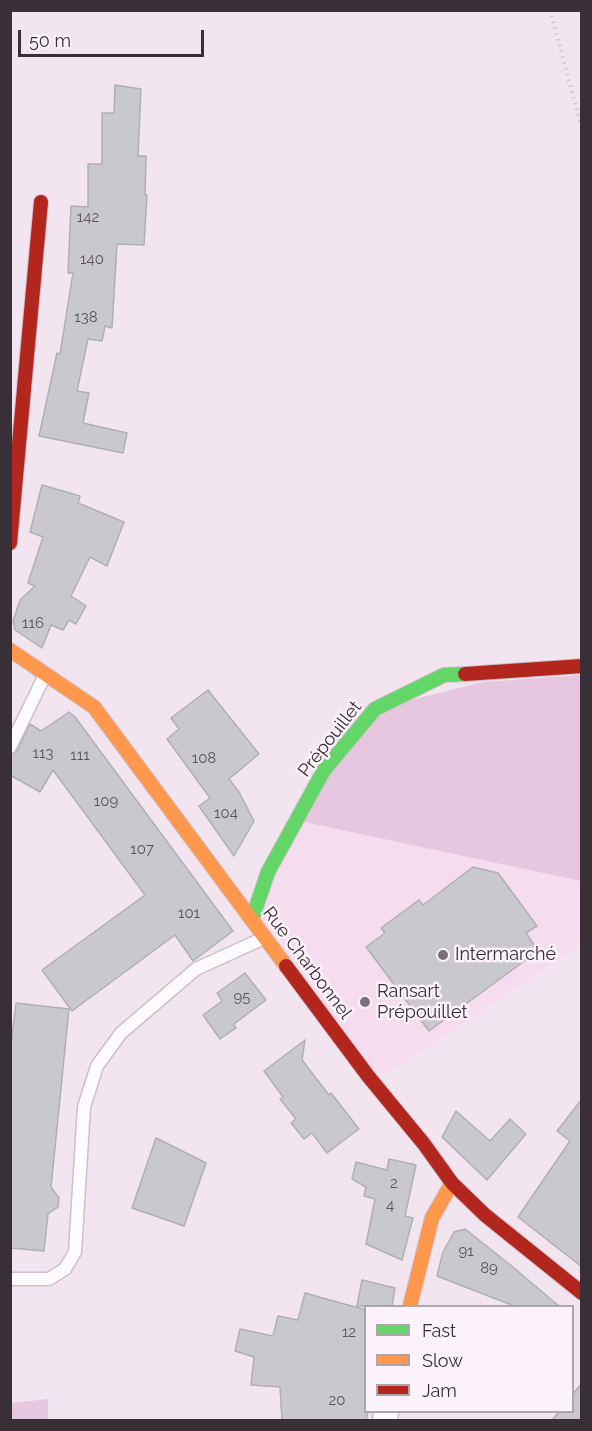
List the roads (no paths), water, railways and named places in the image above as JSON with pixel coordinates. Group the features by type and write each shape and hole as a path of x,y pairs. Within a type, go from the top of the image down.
{"street":[{"path":"10,543 41,202"},
{"name":"Rue Charbonnel","path":"10,650 94,707 368,1076 424,1144 452,1183 485,1215 582,1293"},
{"name":"Prépouillet","path":"252,919 268,872 324,770 375,709 444,675 582,666"},
{"path":"410,1305 432,1218 452,1183"}],"lane":[{"path":"10,747 46,673"},
{"path":"10,1279 49,1279 65,1269 75,1252 84,1107 97,1066 121,1033 196,969 266,938"}],"place":[{"name":"Intermarché","path":"443,955"},
{"name":"Ransart Prépouillet","path":"365,1002"}]}
